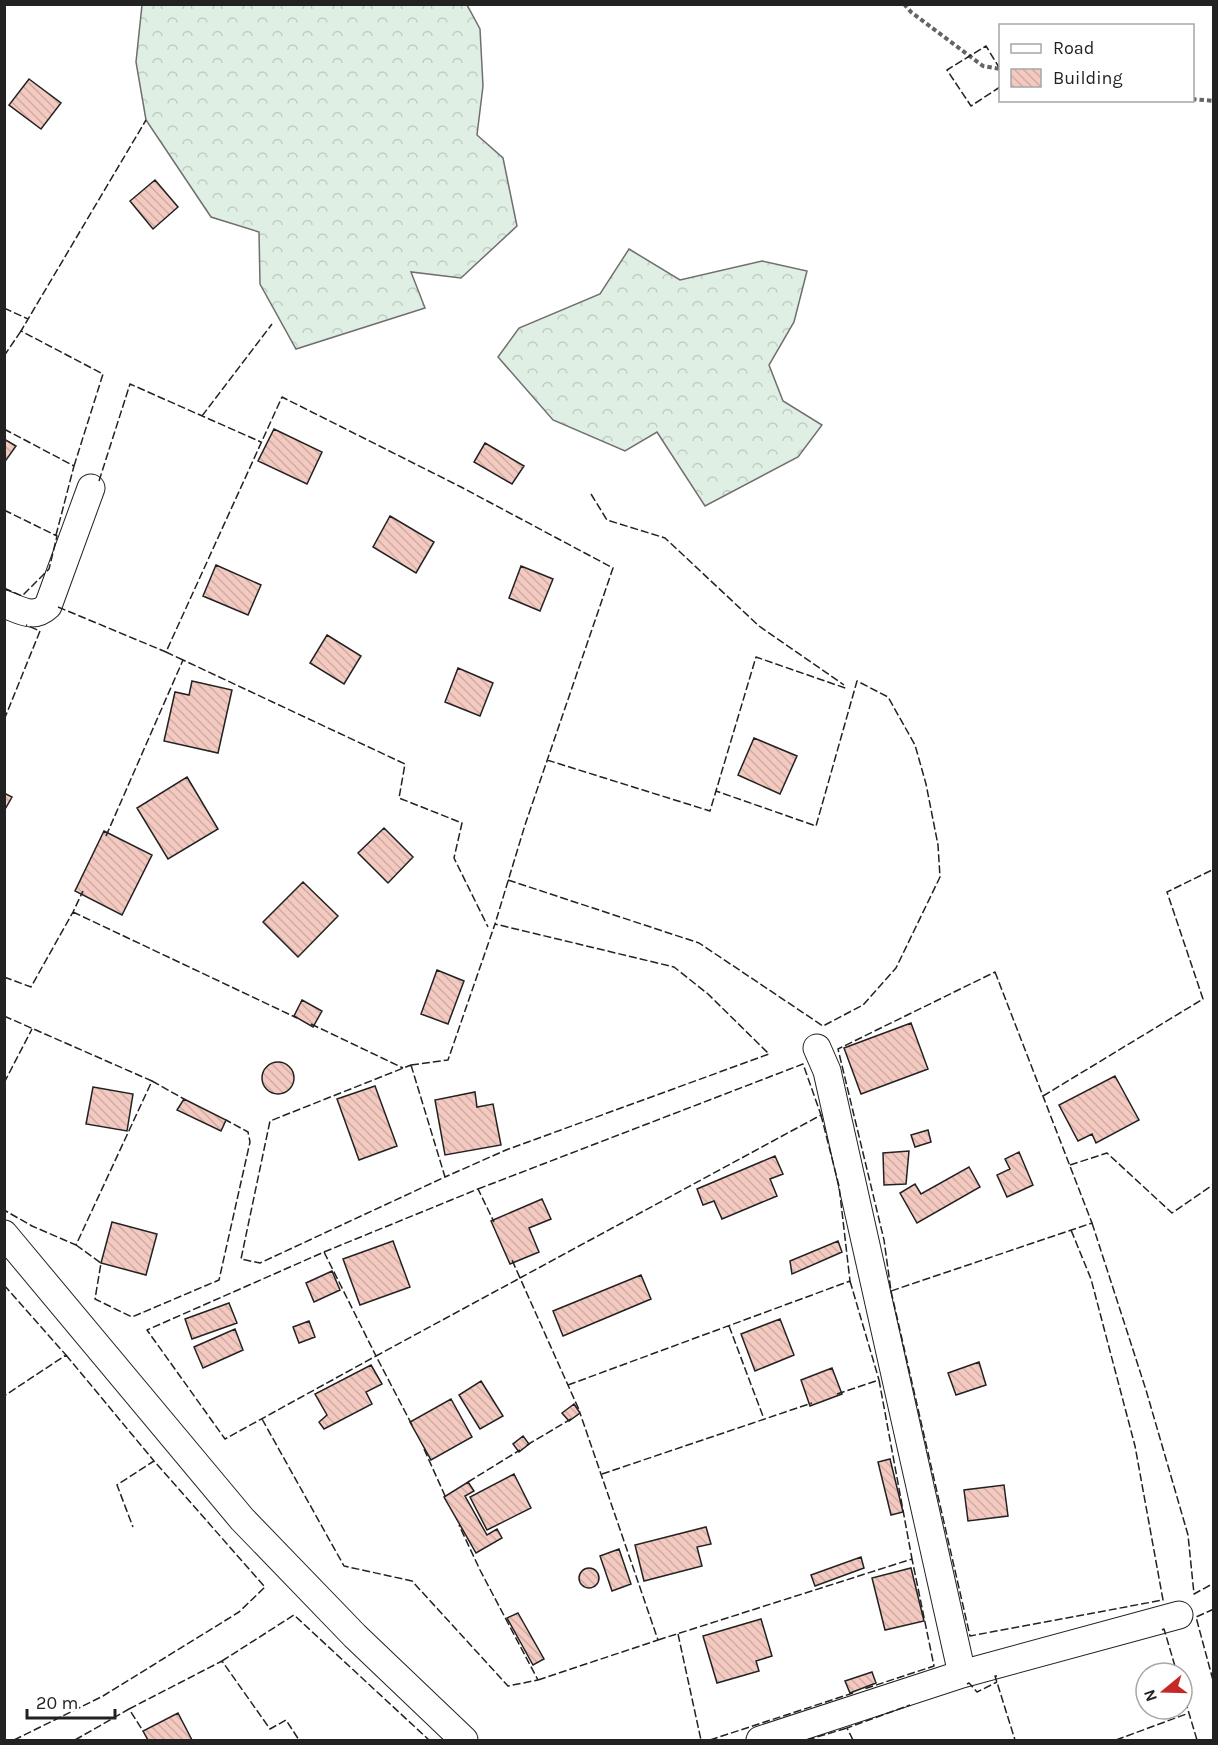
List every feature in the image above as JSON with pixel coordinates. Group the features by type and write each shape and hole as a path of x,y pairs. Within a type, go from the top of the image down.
{"street":[{"path":"4,604 29,614 41,613 48,606 91,488"},
{"path":"818,1048 827,1071 962,1674"},
{"path":"4,1234 242,1519 355,1636 464,1740"},
{"path":"760,1740 962,1674 1179,1615"}],"path":[{"path":"904,4 911,12 983,66 999,69"},
{"path":"1194,99 1214,101"}],"green space":[{"path":"142,5 467,5 480,29 483,86 477,135 503,158 517,226 461,278 411,272 425,308 296,349 260,284 259,232 211,217 146,120 136,62"},
{"path":"629,249 680,280 762,261 807,271 794,322 769,365 783,401 822,425 798,457 705,506 657,432 625,451 553,420 498,357 519,328 600,294"}],"building":[{"path":"29,79 61,103 41,129 9,105"},
{"path":"155,180 178,207 153,229 130,201"},
{"path":"274,429 322,452 307,484 258,461"},
{"path":"4,439 16,446 4,463"},
{"path":"485,443 524,466 512,484 474,462"},
{"path":"390,516 434,542 416,573 373,547"},
{"path":"216,565 261,585 248,615 203,596"},
{"path":"521,566 553,579 540,611 509,598"},
{"path":"327,635 361,656 344,684 310,663"},
{"path":"458,668 493,683 480,716 445,702"},
{"path":"192,681 232,690 218,753 164,741 175,692 189,695"},
{"path":"754,738 797,756 780,794 738,775"},
{"path":"187,777 218,829 168,859 137,808"},
{"path":"4,793 12,797 4,811"},
{"path":"384,828 413,857 388,883 358,853"},
{"path":"104,831 152,855 122,915 75,891"},
{"path":"303,882 338,916 298,957 263,922"},
{"path":"437,970 464,981 448,1024 421,1014"},
{"path":"302,1000 322,1011 313,1027 294,1016"},
{"path":"911,1023 928,1069 861,1094 844,1048"},
{"path":"278,1062 289,1067 294,1078 289,1089 278,1094 267,1089 262,1078 267,1067"},
{"path":"1115,1076 1139,1120 1096,1143 1092,1134 1078,1141 1059,1105"},
{"path":"375,1086 397,1146 359,1160 337,1099"},
{"path":"93,1087 133,1094 127,1131 86,1124"},
{"path":"475,1092 477,1107 493,1104 501,1145 445,1155 435,1100"},
{"path":"184,1099 226,1120 221,1131 177,1110"},
{"path":"928,1130 931,1142 915,1147 911,1135"},
{"path":"909,1151 906,1184 884,1185 883,1153"},
{"path":"1019,1152 1033,1185 1007,1197 997,1175 1010,1169 1005,1159"},
{"path":"775,1156 783,1174 770,1179 777,1196 722,1219 714,1201 703,1205 697,1189"},
{"path":"969,1167 980,1187 917,1223 900,1193 915,1184 921,1194"},
{"path":"542,1199 551,1219 529,1228 539,1252 510,1264 491,1221"},
{"path":"112,1222 157,1234 146,1275 101,1263"},
{"path":"393,1241 410,1287 360,1305 343,1259"},
{"path":"838,1241 842,1252 792,1274 790,1261"},
{"path":"332,1271 340,1290 314,1302 306,1283"},
{"path":"641,1275 651,1299 563,1336 553,1311"},
{"path":"229,1303 237,1323 192,1339 185,1319"},
{"path":"780,1319 794,1355 755,1371 741,1334"},
{"path":"309,1321 315,1337 299,1343 293,1327"},
{"path":"235,1329 243,1350 203,1368 194,1347"},
{"path":"979,1362 986,1385 956,1395 948,1373"},
{"path":"371,1365 382,1384 366,1392 372,1404 324,1429 319,1422 327,1415 315,1394"},
{"path":"832,1368 842,1394 810,1406 801,1380"},
{"path":"481,1381 503,1416 480,1429 459,1395"},
{"path":"451,1399 472,1437 431,1460 410,1422"},
{"path":"574,1404 580,1413 569,1421 562,1413"},
{"path":"523,1436 529,1444 519,1452 513,1444"},
{"path":"890,1459 903,1512 891,1515 878,1462"},
{"path":"514,1474 531,1508 487,1530 470,1497"},
{"path":"468,1482 474,1491 465,1496 487,1535 497,1529 502,1538 476,1553 444,1497"},
{"path":"1004,1485 1008,1516 968,1521 964,1490"},
{"path":"706,1527 711,1544 697,1547 702,1566 644,1581 635,1545"},
{"path":"619,1549 631,1584 612,1591 600,1556"},
{"path":"861,1557 864,1568 815,1586 811,1575"},
{"path":"589,1568 596,1571 599,1578 596,1585 589,1588 582,1585 579,1578 582,1571"},
{"path":"911,1568 924,1621 885,1630 872,1578"},
{"path":"518,1613 544,1659 533,1665 507,1618"},
{"path":"761,1619 772,1656 756,1661 759,1671 717,1683 703,1636"},
{"path":"872,1672 876,1683 850,1693 845,1681"},
{"path":"178,1713 192,1740 148,1740 143,1731"}],"fence":[{"path":"999,67 986,46 947,70 971,106 999,88"},
{"path":"74,466 103,374 21,331 146,120"},
{"path":"4,308 28,319"},
{"path":"202,416 272,324"},
{"path":"4,356 21,331"},
{"path":"99,481 130,384 261,442"},
{"path":"183,660 166,652 282,397 461,487 613,568 525,825 495,924"},
{"path":"4,429 74,466 56,535"},
{"path":"591,494 607,520 665,538 759,626 844,685"},
{"path":"4,510 57,536 49,569 22,596 4,588"},
{"path":"58,607 166,652"},
{"path":"4,720 40,631 26,625"},
{"path":"547,760 710,811 756,657 848,689"},
{"path":"106,836 183,660 405,764 399,798 462,823 454,858 488,927"},
{"path":"508,880 699,943 823,1026 863,1005 896,968 940,877 938,845 926,784 915,745 888,697 857,681 816,826 716,791"},
{"path":"1043,1096 1203,999 1167,892 1214,869"},
{"path":"4,977 31,987 83,891"},
{"path":"73,912 297,1018"},
{"path":"411,1065 448,1060 495,924 674,967 708,994 769,1054 506,1150 445,1177"},
{"path":"995,972 1092,1223 891,1291 884,1240 838,1049 995,972"},
{"path":"4,1016 152,1081 76,1245 32,1226 4,1210"},
{"path":"311,1024 403,1068"},
{"path":"4,1083 32,1029"},
{"path":"478,1189 803,1064 821,1115 520,1278 580,1412"},
{"path":"411,1065 445,1177 260,1263 241,1259 270,1121 411,1065"},
{"path":"152,1081 184,1099"},
{"path":"568,1385 850,1281 839,1186 821,1115"},
{"path":"76,1245 101,1263 95,1299 132,1317 219,1280 250,1142 248,1132 226,1120"},
{"path":"1070,1165 1107,1153 1172,1213 1214,1184"},
{"path":"324,1252 478,1189 494,1222"},
{"path":"1092,1223 1146,1390 1188,1535 1194,1594 1214,1583"},
{"path":"891,1291 970,1636 1163,1600 1135,1446 1091,1279 1071,1230"},
{"path":"324,1252 376,1356 225,1439 147,1330 324,1252"},
{"path":"412,1425 376,1356 520,1278 512,1260"},
{"path":"850,1281 879,1380"},
{"path":"4,1285 66,1355 4,1396"},
{"path":"729,1326 764,1419"},
{"path":"66,1355 154,1461"},
{"path":"837,1394 879,1380 912,1559"},
{"path":"602,1474 812,1403"},
{"path":"538,1680 658,1640 580,1413"},
{"path":"262,1419 344,1566 412,1581 508,1686 538,1680 459,1525"},
{"path":"527,1445 571,1419"},
{"path":"424,1449 446,1498"},
{"path":"468,1482 520,1450"},
{"path":"14,1740 103,1696 239,1612 265,1587 154,1461 117,1485 133,1527"},
{"path":"658,1640 912,1559 934,1666 864,1689"},
{"path":"1214,1609 1196,1617 1214,1684"},
{"path":"222,1661 294,1615 429,1740"},
{"path":"1162,1630 1164,1629 1173,1661"},
{"path":"678,1634 701,1740"},
{"path":"129,1709 222,1661 270,1729 286,1720 299,1740"},
{"path":"997,1676 995,1676 1015,1740"},
{"path":"967,1684 969,1683 977,1692 997,1682"},
{"path":"710,1740 853,1693"},
{"path":"853,1740 847,1728 910,1705"},
{"path":"75,1740 129,1709 143,1731"},
{"path":"1116,1740 1167,1721"},
{"path":"1191,1721 1197,1740"},
{"path":"807,1740 847,1728"}]}
